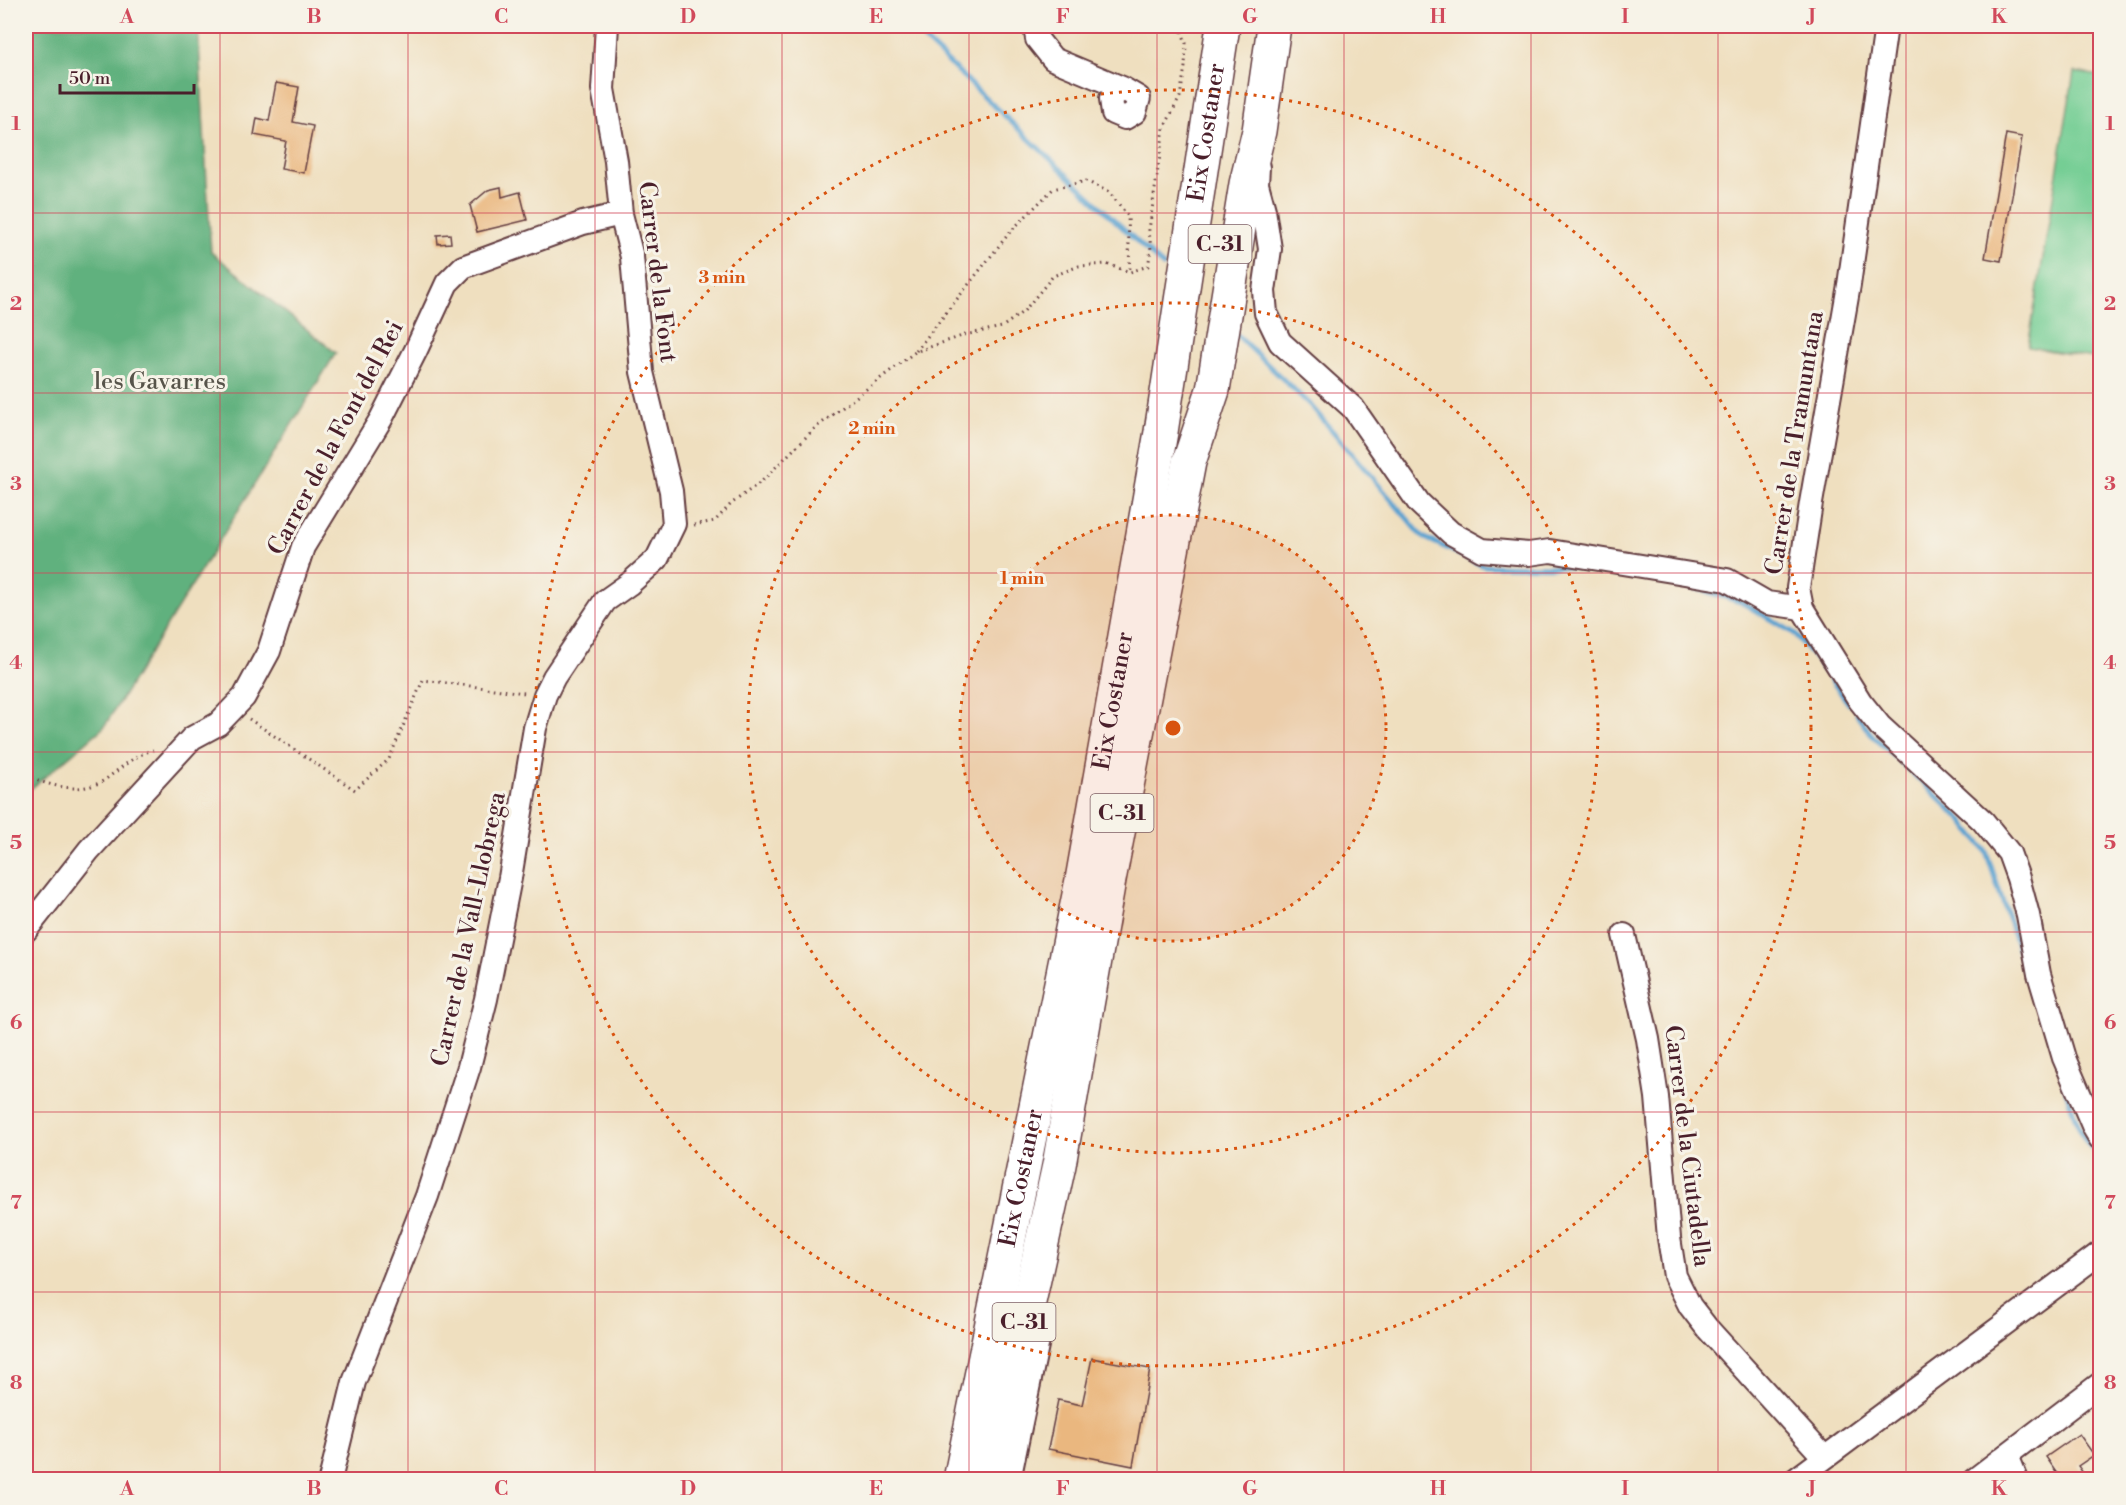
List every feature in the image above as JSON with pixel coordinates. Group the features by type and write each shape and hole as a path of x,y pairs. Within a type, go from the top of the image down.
{"highway":[{"path":"1161,432 1155,394 1206,53 1208,26"},
{"name":"Eix Costaner","path":"960,1479 1082,880 1161,432 1223,26"},
{"name":"Eix Costaner","path":"1189,462 1251,26"},
{"path":"1189,462 1213,390 1246,184 1259,131 1274,26"},
{"name":"C-31","path":"990,1479 1059,1165 1109,880 1189,462"},
{"path":"947,1479 1029,1090 1062,976"},
{"path":"1041,1326 1059,1165"}],"street":[{"name":"Carrer de la Font","path":"607,26 603,89 616,161 621,214 632,257 642,372 671,491 674,524"},
{"path":"1035,26 1037,39 1053,59 1122,88"},
{"name":"Carrer de la Tramuntana","path":"1886,26 1849,285 1798,588 1802,608 1860,701 1880,726 1983,821 2009,853 2028,915 2039,974 2064,1058 2100,1138"},
{"path":"1259,131 1257,184 1270,249 1264,291 1266,313 1280,342 1353,408 1419,503 1451,533 1482,550 1529,554 1550,551 1727,580 1767,603 1802,608"},
{"name":"Carrer de la Font del Rei","path":"26,930 89,850 192,738 218,724 244,697 269,651 303,547 381,418 447,283 463,267 583,223 621,214"},
{"name":"Carrer de la Vall-Llobrega","path":"330,1479 354,1382 427,1196 469,1067 510,878 535,728 545,695 554,676 605,601 629,584 657,559 674,524"},
{"name":"Carrer de la Ciutadella","path":"1624,935 1648,1039 1655,1085 1669,1238 1675,1276 1690,1306 1707,1328 1824,1456"},
{"path":"1795,1479 2100,1253"},
{"path":"1010,1479 1041,1326"},
{"path":"1974,1479 2100,1384"},
{"path":"2007,1455 2017,1479"}],"path":[{"path":"915,352 965,335 1002,327 1024,311 1053,276 1079,266 1106,264 1130,272 1148,266 1149,230 1164,128 1180,97 1185,67 1186,43 1180,26"},
{"path":"674,524 694,525 715,521 731,504 762,481 814,429 915,352 1010,232 1053,189 1086,182 1109,192 1128,216 1130,272"},
{"path":"233,708 355,790 389,759 423,680 545,695"},
{"path":"26,777 54,786 78,789 103,781 136,758 154,749"}],"green space":[{"name":"les Gavarres","path":"26,26 198,26 211,252 336,353 104,727 26,793"},
{"path":"2074,72 2100,76 2100,359 2028,347"}],"building":[{"path":"276,83 299,87 293,122 313,126 304,173 281,169 286,141 254,135 257,118 269,121"},
{"path":"2006,134 2022,137 2001,261 1985,258"},
{"path":"501,187 502,197 520,192 527,220 477,232 470,205 488,190"},
{"path":"450,234 451,243 438,244 437,235"},
{"path":"1092,1358 1150,1369 1133,1466 1048,1449 1058,1400 1082,1405"},
{"path":"2079,1434 2094,1455 2078,1466 2088,1480 2062,1480 2046,1457"}],"waterway":[{"path":"910,26 1163,266"},
{"path":"1237,335 1312,407 1423,537 1484,566 1572,567 1620,574"},
{"path":"1679,583 1741,602 1794,633 1849,704"},
{"path":"1856,714 1871,734 1961,819 1986,851 2030,984"},
{"path":"2065,1087 2082,1134 2093,1151 2100,1157"}]}
